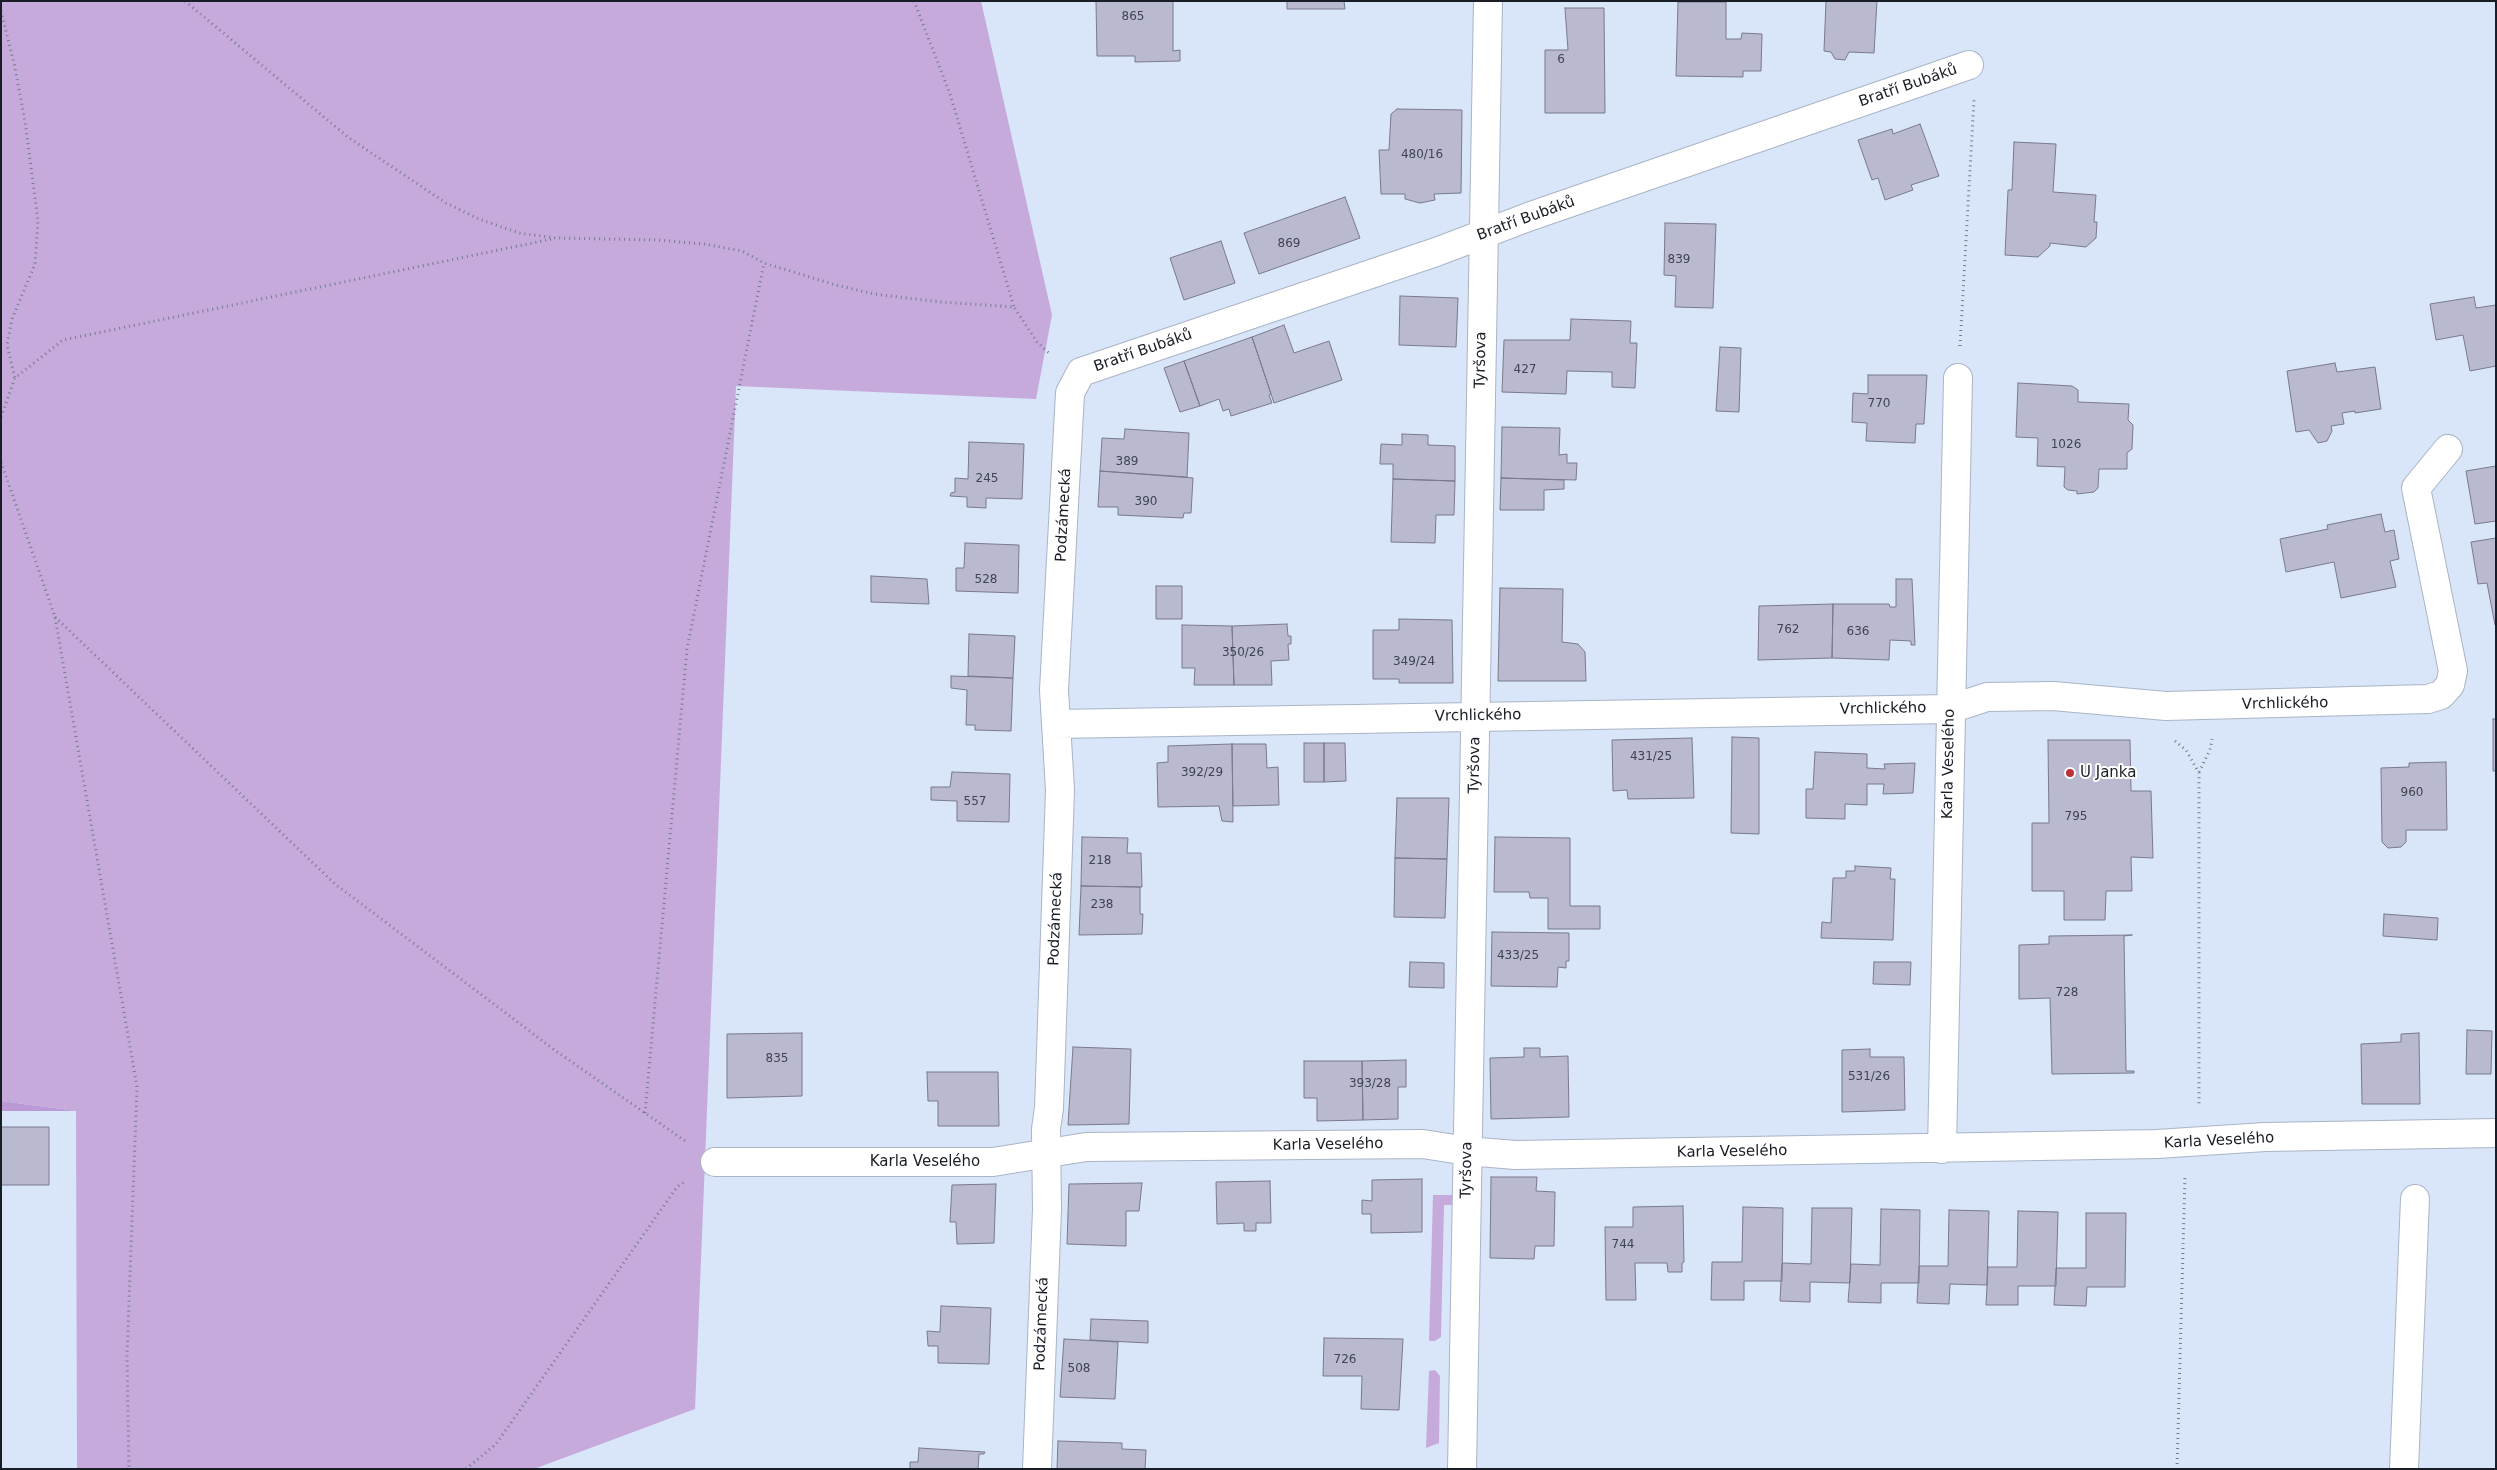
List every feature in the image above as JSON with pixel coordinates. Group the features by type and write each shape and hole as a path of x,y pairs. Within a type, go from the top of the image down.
{"street":[{"name":"Tyršova","path":"1462,1469 1488,1"},
{"name":"Bratří Bubáků","path":"1082,372 1427,255 1969,65"},
{"name":"Podzámecká","path":"1036,1469 1060,790 1054,690 1070,393 1082,372"},
{"name":"Karla Veselého","path":"1942,1149 1958,378"},
{"name":"Vrchlického","path":"1056,724 1476,715 1950,709 1987,697 2053,696 2166,706 2413,701 2441,695 2450,686 2453,671 2416,488 2448,449"},
{"name":"Karla Veselého","path":"715,1162 993,1162 1086,1147 1424,1144 1467,1152 1515,1155 1942,1149 2157,1144 2265,1137 2496,1133"},
{"path":"2404,1469 2415,1199"}],"path":[{"path":"185,1 349,138 431,193 479,219 519,233 556,238 657,240 704,244 742,251 764,263 836,285 874,294 941,302 1014,307"},
{"path":"914,1 950,94 1014,307 1037,342 1054,357"},
{"path":"1,11 14,63 25,121 38,221 34,264 12,319 7,345 15,378"},
{"path":"1958,378 1974,93 1969,65"},
{"path":"1,417 15,378 63,340 556,238"},
{"path":"646,1113 687,649 764,263"},
{"path":"1,462 55,617 137,1087 127,1356 128,1469"},
{"path":"55,617 335,884 556,1051 715,1162 677,1187 496,1444 466,1469"},
{"path":"2173,739 2186,750 2199,773 2199,1112"},
{"path":"2178,1469 2185,1173"}],"shaded area":[{"path":"1,1 981,1 1052,315 1036,399 736,386 695,1409 534,1469 77,1469 76,1111 1,1101"},
{"path":"1,1101 76,1111 1,1111"},
{"path":"1433,1195 1456,1195 1456,1205 1444,1205 1441,1337 1435,1341 1429,1341"},
{"path":"1435,1370 1440,1376 1439,1443 1426,1448 1429,1371"}],"building":[{"path":"1096,1 1173,1 1173,51 1180,50 1180,61 1135,62 1135,56 1097,56"},
{"path":"1287,1 1344,1 1345,9 1287,9"},
{"path":"1826,1 1877,1 1874,53 1849,52 1845,60 1835,59 1831,52 1824,51"},
{"path":"1678,2 1726,2 1726,39 1741,39 1742,33 1762,34 1761,71 1743,71 1743,77 1676,76"},
{"path":"1565,8 1604,8 1605,113 1545,113 1545,50 1568,50"},
{"path":"1397,109 1462,110 1461,193 1434,194 1435,200 1420,203 1405,199 1405,194 1381,194 1379,150 1389,150 1391,114"},
{"path":"1920,124 1939,176 1911,185 1913,190 1885,200 1878,178 1872,180 1858,140 1892,129 1893,134"},
{"path":"2014,142 2056,144 2053,192 2096,195 2094,222 2097,222 2096,238 2086,247 2050,243 2050,246 2038,257 2005,255 2008,190 2012,190"},
{"path":"1345,197 1360,238 1259,274 1244,233"},
{"path":"1665,223 1716,224 1713,308 1675,307 1676,276 1664,275"},
{"path":"1221,241 1235,283 1184,300 1170,258"},
{"path":"1400,296 1458,298 1456,347 1399,345"},
{"path":"2474,297 2476,308 2496,305 2496,366 2470,371 2463,335 2436,340 2430,304"},
{"path":"1571,319 1631,321 1630,343 1637,343 1635,388 1612,387 1612,372 1567,371 1566,394 1502,392 1504,340 1570,340"},
{"path":"1284,325 1294,353 1329,341 1342,380 1274,403 1252,337"},
{"path":"1252,337 1271,394 1269,395 1272,403 1231,416 1229,409 1223,411 1219,399 1200,406 1184,361"},
{"path":"1720,347 1741,348 1739,412 1716,411"},
{"path":"1184,361 1200,406 1180,412 1164,368"},
{"path":"2335,363 2337,372 2375,367 2381,409 2342,413 2344,424 2331,426 2332,431 2327,441 2318,443 2309,430 2296,432 2287,371"},
{"path":"1868,375 1927,375 1924,424 1916,424 1915,443 1866,441 1867,423 1852,422 1853,393 1868,394"},
{"path":"2018,383 2072,386 2078,390 2078,402 2129,404 2128,420 2133,425 2132,449 2127,453 2127,469 2099,469 2098,488 2094,492 2077,494 2077,491 2068,490 2064,487 2065,467 2037,466 2038,438 2016,437"},
{"path":"1502,427 1560,428 1559,455 1567,454 1567,463 1577,463 1576,480 1501,478"},
{"path":"1125,429 1189,433 1187,477 1100,471 1102,438 1124,439"},
{"path":"1402,434 1428,435 1428,445 1455,446 1455,481 1393,479 1393,464 1380,464 1381,444 1402,445"},
{"path":"969,442 1024,444 1022,499 986,498 986,508 967,507 967,497 950,496 951,493 955,492 955,478 968,479"},
{"path":"2496,466 2496,521 2475,524 2466,471"},
{"path":"1100,471 1193,478 1191,513 1184,513 1183,518 1118,515 1118,507 1098,507"},
{"path":"1501,478 1564,480 1564,489 1544,490 1544,510 1500,510"},
{"path":"1393,479 1455,481 1454,515 1436,515 1435,543 1391,542"},
{"path":"2381,514 2385,532 2394,530 2399,559 2390,561 2396,587 2341,598 2334,562 2286,572 2280,539 2328,529 2327,525"},
{"path":"2496,538 2495,625 2487,583 2478,584 2471,542"},
{"path":"965,543 1019,545 1018,593 956,591 956,568 964,568"},
{"path":"871,576 927,579 929,604 871,602"},
{"path":"1896,579 1912,579 1915,645 1911,645 1911,641 1890,640 1889,660 1832,658 1833,604 1889,604 1890,607 1896,607"},
{"path":"1156,586 1182,586 1182,619 1156,619"},
{"path":"1500,588 1563,589 1562,642 1578,644 1585,652 1586,681 1498,681"},
{"path":"1833,604 1832,658 1758,660 1759,606"},
{"path":"1399,619 1452,620 1453,683 1399,683 1399,679 1373,679 1373,630 1399,630"},
{"path":"1287,624 1288,636 1291,636 1291,644 1288,644 1289,660 1271,661 1272,685 1234,685 1232,626"},
{"path":"1182,625 1232,626 1234,685 1194,685 1195,668 1182,668"},
{"path":"969,634 1015,636 1013,678 968,676"},
{"path":"951,676 1013,678 1011,731 975,730 975,725 966,725 967,690 951,688"},
{"path":"2493,719 2496,719 2496,771 2493,771"},
{"path":"1732,737 1759,738 1759,834 1731,833"},
{"path":"1692,738 1694,798 1628,799 1627,790 1613,791 1612,740"},
{"path":"2048,740 2130,740 2131,791 2151,791 2153,858 2131,857 2132,891 2106,891 2105,920 2064,920 2064,891 2032,891 2032,823 2049,823"},
{"path":"1304,743 1324,743 1324,782 1304,782"},
{"path":"1324,743 1345,743 1346,781 1324,782"},
{"path":"1232,744 1266,744 1267,768 1278,767 1279,805 1233,806"},
{"path":"1232,744 1233,822 1222,821 1219,806 1158,807 1157,763 1168,762 1168,746"},
{"path":"1815,752 1867,754 1867,768 1885,769 1884,764 1915,763 1913,793 1883,794 1884,784 1867,784 1867,805 1845,804 1845,819 1806,818 1806,789 1813,789"},
{"path":"2446,762 2447,830 2406,830 2406,842 2401,847 2388,848 2382,842 2381,768 2409,767 2409,763"},
{"path":"952,772 1010,774 1009,822 957,821 957,801 931,800 931,787 950,787"},
{"path":"1397,798 1449,798 1447,859 1395,858"},
{"path":"1082,837 1128,838 1127,853 1141,853 1142,887 1081,886"},
{"path":"1495,837 1570,838 1570,906 1600,906 1600,929 1548,929 1548,898 1530,898 1529,892 1494,892"},
{"path":"1395,858 1447,859 1445,918 1394,917"},
{"path":"1855,866 1891,868 1890,879 1895,879 1893,940 1821,938 1822,922 1831,923 1833,878 1846,878 1846,871 1855,871"},
{"path":"1081,886 1140,887 1140,914 1143,914 1142,934 1079,935"},
{"path":"2384,914 2438,918 2437,940 2383,936"},
{"path":"1492,932 1569,933 1569,961 1566,961 1566,968 1558,967 1557,987 1491,986"},
{"path":"2132,935 2124,936 2126,1071 2134,1071 2134,1073 2052,1074 2050,998 2019,999 2019,945 2049,944 2049,936"},
{"path":"1410,962 1444,963 1444,988 1409,987"},
{"path":"1874,962 1911,962 1910,985 1873,984"},
{"path":"2467,1030 2492,1031 2491,1074 2466,1074"},
{"path":"802,1033 802,1096 727,1098 727,1034"},
{"path":"2419,1033 2420,1104 2362,1104 2361,1044 2401,1042 2401,1034"},
{"path":"1073,1047 1131,1049 1129,1124 1068,1125"},
{"path":"1524,1048 1540,1048 1540,1057 1568,1056 1569,1117 1491,1119 1490,1058 1524,1057"},
{"path":"1870,1049 1870,1057 1904,1057 1905,1110 1842,1112 1842,1050"},
{"path":"1406,1060 1406,1087 1398,1087 1398,1119 1363,1120 1362,1061"},
{"path":"1304,1061 1362,1061 1363,1120 1317,1121 1317,1098 1304,1098"},
{"path":"927,1072 998,1072 999,1126 938,1126 938,1101 928,1101"},
{"path":"1,1127 49,1127 49,1185 1,1185"},
{"path":"1491,1177 1537,1177 1536,1191 1555,1192 1554,1246 1535,1246 1534,1259 1490,1258"},
{"path":"1422,1179 1422,1232 1371,1233 1371,1214 1362,1214 1362,1200 1372,1201 1372,1180"},
{"path":"1270,1181 1271,1223 1256,1223 1256,1231 1244,1231 1244,1223 1217,1224 1216,1182"},
{"path":"1142,1183 1139,1211 1126,1211 1126,1246 1067,1244 1069,1184"},
{"path":"996,1184 994,1243 957,1244 956,1222 950,1222 952,1185"},
{"path":"1683,1206 1684,1262 1682,1263 1682,1272 1668,1272 1667,1263 1635,1263 1636,1300 1606,1300 1605,1227 1633,1227 1633,1207"},
{"path":"1743,1207 1783,1208 1782,1281 1744,1281 1744,1300 1711,1300 1712,1262 1742,1262"},
{"path":"1812,1208 1852,1208 1850,1283 1810,1282 1810,1302 1780,1301 1782,1263 1811,1264"},
{"path":"1881,1209 1920,1210 1919,1283 1881,1283 1881,1303 1848,1302 1851,1264 1880,1265"},
{"path":"1949,1210 1989,1211 1987,1285 1950,1284 1949,1304 1917,1303 1919,1266 1948,1266"},
{"path":"2018,1211 2058,1212 2056,1286 2018,1286 2018,1305 1986,1305 1988,1267 2017,1267"},
{"path":"2086,1213 2126,1213 2125,1287 2087,1287 2086,1306 2054,1305 2056,1268 2086,1268"},
{"path":"941,1306 991,1308 989,1364 938,1363 938,1346 928,1346 927,1331 940,1332"},
{"path":"1091,1319 1148,1321 1148,1343 1090,1340"},
{"path":"1324,1338 1403,1339 1399,1410 1361,1409 1362,1376 1323,1376"},
{"path":"1064,1339 1118,1342 1115,1399 1060,1397"},
{"path":"1058,1441 1122,1443 1122,1449 1146,1450 1145,1469 1057,1469"},
{"path":"919,1448 985,1452 984,1454 979,1454 978,1469 910,1469 910,1462 918,1462"}],"place":[{"name":"U Janka","path":"2070,773"}]}
